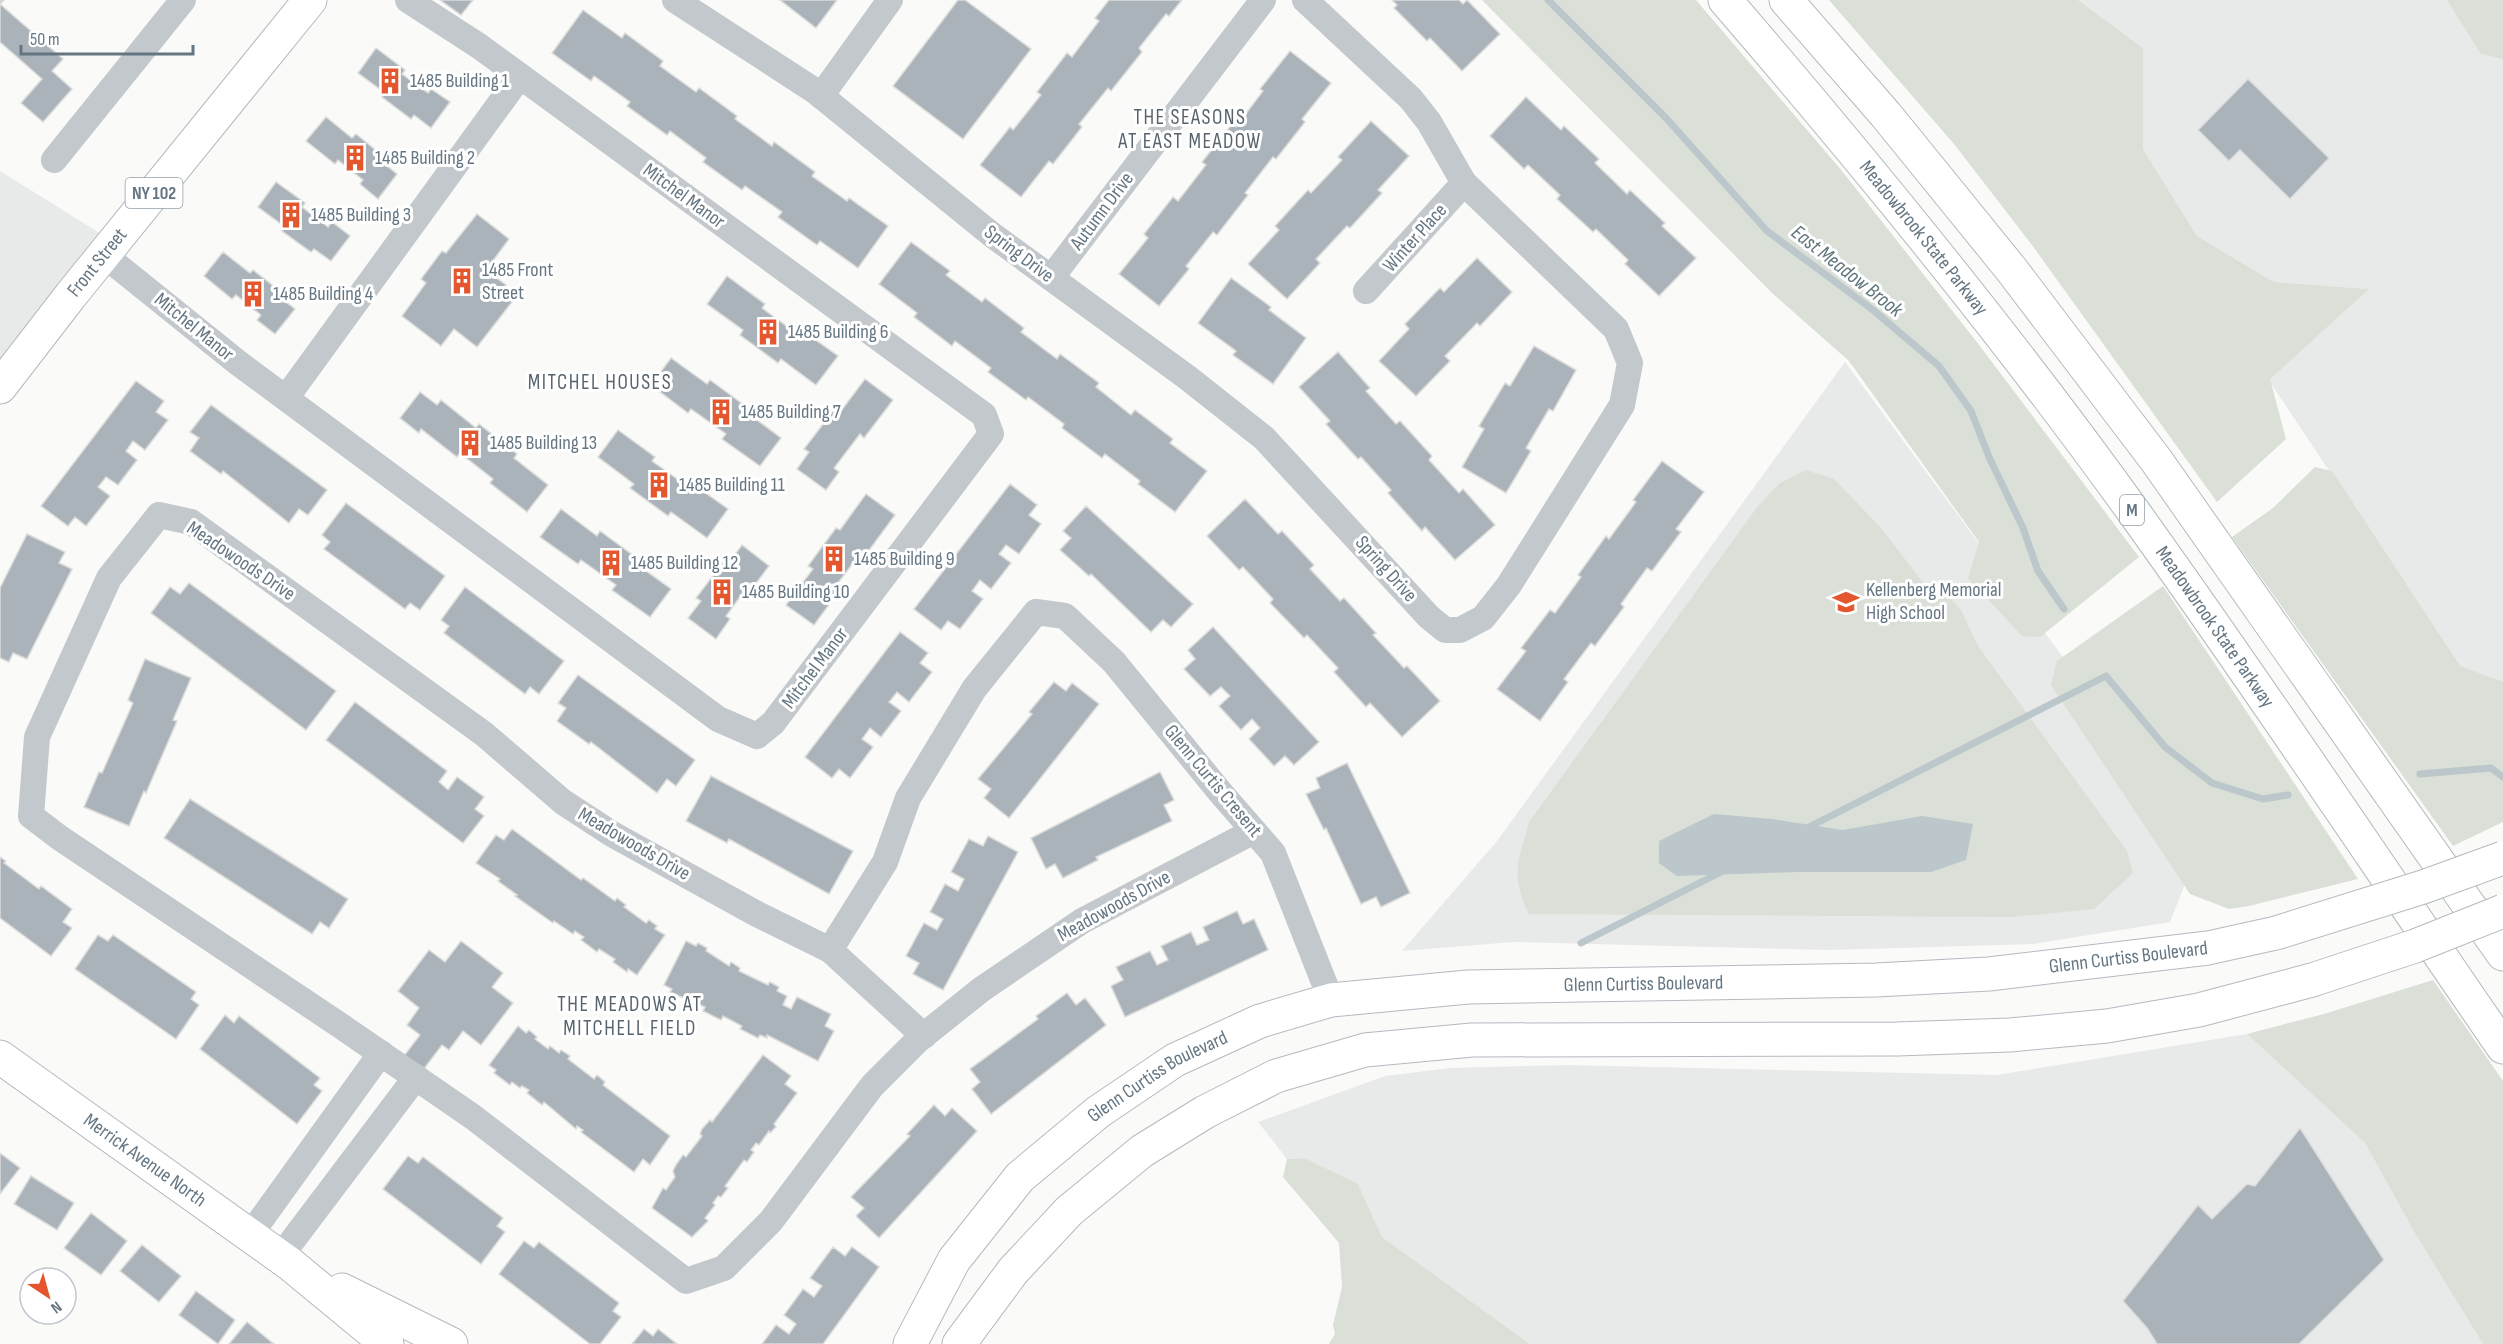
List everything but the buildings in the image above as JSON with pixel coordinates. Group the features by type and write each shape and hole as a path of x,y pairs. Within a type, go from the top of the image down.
{"main road":[{"name":"Front Street","path":"0,387 310,0"},
{"name":"Meadowbrook State Parkway","path":"1725,0 1844,137 2002,335 2090,453 2284,727 2503,1047"},
{"path":"1786,0 1886,115 2011,269 2157,460 2503,954"},
{"name":"Glenn Curtiss Boulevard","path":"910,1344 954,1260 1020,1177 1098,1112 1174,1060 1260,1022 1331,1000 1468,987 1853,980 1989,974 2208,948 2276,933 2423,887 2503,858"},
{"path":"959,1344 1013,1271 1069,1211 1142,1151 1205,1112 1276,1076 1365,1050 1472,1040 1886,1039 2010,1035 2107,1026 2187,1012 2312,980 2415,946 2503,911"},
{"name":"Merrick Avenue North","path":"0,1057 250,1235 387,1344"},
{"path":"891,1344 954,1260"},
{"name":"Merrick Avenue North","path":"285,1261 451,1344"}],"street":[{"path":"54,160 183,0"},
{"name":"Mitchel Manor","path":"104,255 286,398 718,719 757,736 773,723 991,434 984,415 479,46 408,0"},
{"name":"Spring Drive","path":"675,0 820,96 991,234 1188,378 1264,438 1429,617 1445,630 1460,630 1483,618 1509,585 1622,405 1630,363 1616,329 1464,183 1429,122 1411,99 1305,0"},
{"path":"820,96 890,0"},
{"name":"Autumn Drive","path":"1051,278 1263,0"},
{"path":"286,398 520,76"},
{"name":"Winter Place","path":"1366,291 1464,183"},
{"name":"Meadowoods Drive","path":"924,1036 830,950 757,914 612,834 563,802 484,734 191,522 159,515 109,578 37,737 31,816 60,838 473,1117 686,1281 724,1268 771,1221 872,1086 924,1036 982,989 1082,921 1254,831"},
{"name":"Glenn Curtis Cresent","path":"830,950 885,862 908,798 968,699 1036,612 1065,616 1114,662 1273,853 1331,1000"},
{"path":"250,1235 381,1053"},
{"path":"285,1261 416,1077"}],"shaded area":[{"path":"1482,0 1696,0 1842,171 1976,341 2139,557 2040,637 2022,636 1968,578 1979,542 1849,361 1771,292"},
{"path":"1829,0 2078,0 2143,48 2143,149 2197,236 2274,282 2369,289 2270,379 2286,439 2217,502 2032,245 1954,144"},
{"path":"2078,0 2503,0 2503,732 2258,364 2368,289 2274,282 2197,236 2143,149 2143,48"},
{"path":"2447,0 2503,0 2503,59 2481,54"},
{"path":"0,171 114,242 0,391"},
{"name":"Kellenberg Memorial High School","path":"1845,362 2201,844 2170,922 2033,944 1829,950 1514,942 1402,951 1497,841"},
{"path":"2315,467 2332,471 2460,666 2503,682 2503,822 2453,846 2232,537 2273,508"},
{"name":"Kellenberg Memorial High School","path":"1806,470 1834,479 1881,528 1928,589 1950,598 1961,610 1978,646 2127,851 2133,873 2094,909 2011,917 1529,914 1519,888 1518,868 1529,822 1758,506 1780,483"},
{"path":"2163,586 2358,879 2229,909 2190,894 2051,685 2057,661"},
{"path":"1714,814 1772,819 1843,830 1922,816 1973,824 1966,860 1931,872 1798,872 1677,876 1659,863 1659,841"},
{"path":"2433,980 2503,1081 2503,1344 2483,1344 2416,1235 2365,1143 2247,1034 2324,1014"},
{"path":"2247,1034 2365,1143 2416,1235 2483,1344 1530,1344 1382,1237 1358,1184 1305,1158 1287,1159 1258,1122 1385,1076 1450,1068 1567,1065 1997,1075"},
{"path":"1305,1158 1358,1184 1382,1237 1530,1344 1329,1344 1335,1334 1333,1325 1342,1287 1339,1243 1283,1177 1287,1159"}],"waterway":[{"name":"East Meadow Brook","path":"1548,0 1666,118 1767,231 1873,310 1939,366 1971,411 1989,457 2023,528 2038,571 2064,609"},
{"path":"1805,829 2106,676 2165,747 2212,783 2263,799 2288,795"},
{"path":"2420,774 2491,768 2503,777"},
{"path":"1581,943 1723,871"}],"place":[{"name":"1485 Building 1","path":"390,81"},
{"name":"1485 Building 2","path":"355,158"},
{"name":"1485 Building 3","path":"291,215"},
{"name":"1485 Front Street","path":"462,281"},
{"name":"1485 Building 4","path":"253,294"},
{"name":"1485 Building 6","path":"768,332"},
{"name":"1485 Building 7","path":"721,412"},
{"name":"1485 Building 13","path":"470,443"},
{"name":"1485 Building 11","path":"659,485"},
{"name":"1485 Building 9","path":"834,559"},
{"name":"1485 Building 12","path":"611,563"},
{"name":"1485 Building 10","path":"722,592"},
{"name":"Kellenberg Memorial High School","path":"1846,602"}],"district":[{"name":"THE SEASONS AT EAST MEADOW","path":"1190,129"},
{"name":"MITCHEL HOUSES","path":"600,382"},
{"name":"THE MEADOWS AT MITCHELL FIELD","path":"630,1016"}]}
